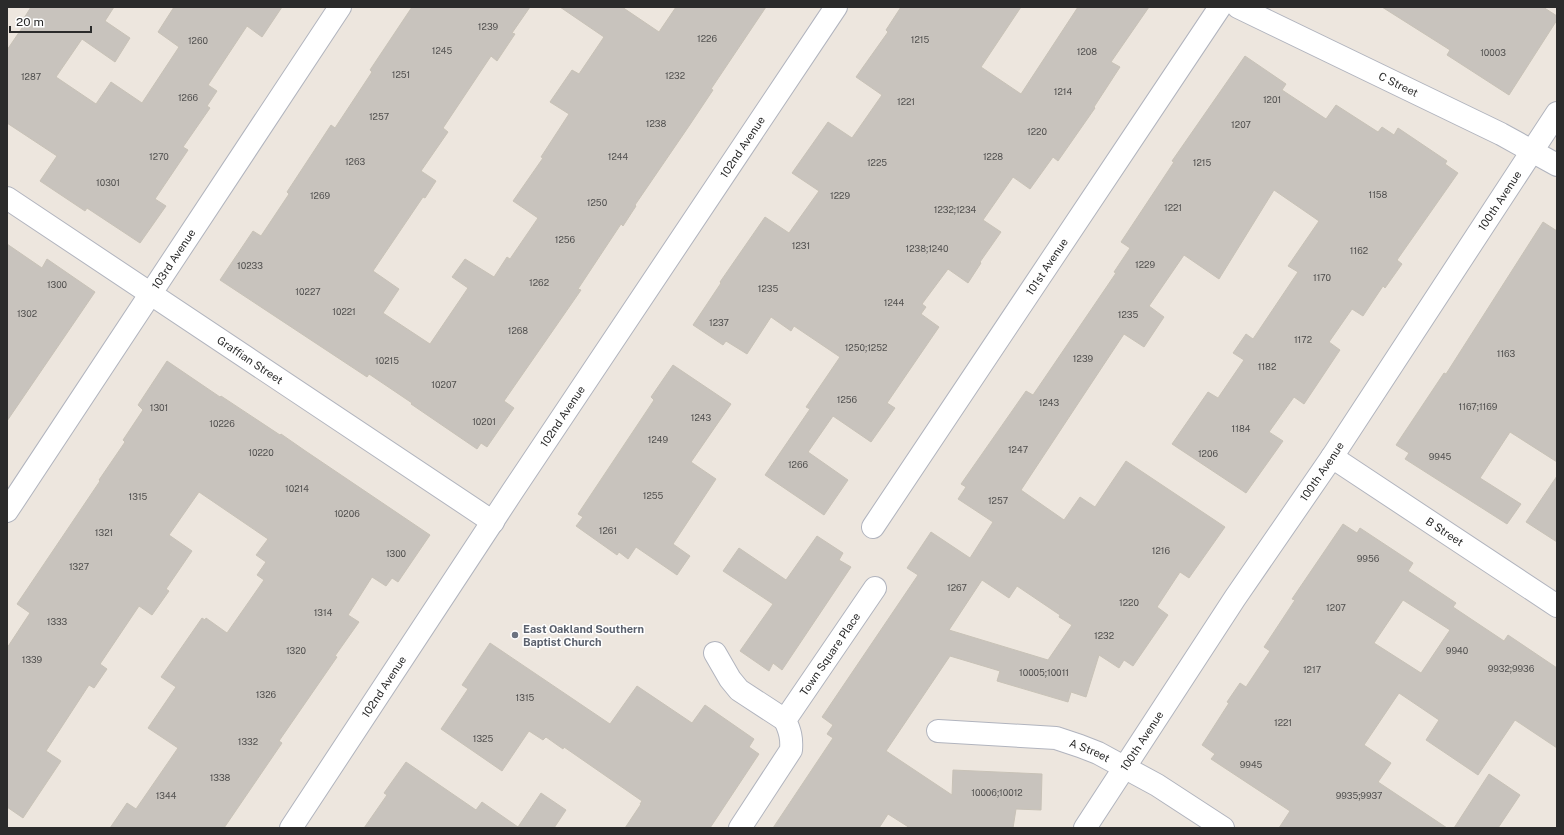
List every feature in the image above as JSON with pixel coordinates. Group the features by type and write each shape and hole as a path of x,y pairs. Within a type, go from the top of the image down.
{"street":[{"name":"103rd Avenue","path":"7,511 340,7"},
{"name":"102nd Avenue","path":"291,828 836,7"},
{"name":"101st Avenue","path":"873,527 1220,7"},
{"name":"C Street","path":"1238,7 1494,131 1557,165"},
{"name":"100th Avenue","path":"1085,828 1235,598 1332,457 1557,113"},
{"name":"Graffian Street","path":"7,198 494,522"},
{"name":"B Street","path":"1332,457 1557,606"},
{"name":"Town Square Place","path":"784,720 875,588"},
{"path":"715,654 730,679 739,690 784,720 790,729 792,739 791,750 740,828"},
{"name":"A Street","path":"938,731 1056,738 1098,753 1157,786 1223,828"}],"building":[{"path":"31,7 114,7 105,21 130,38 115,62 82,39 56,77 96,104 111,82 142,103 179,47 158,32 174,7 282,7 262,37 247,26 208,85 217,91 207,106 210,108 183,147 188,150 155,199 166,206 140,243 87,208 85,211 40,181 57,156 7,123 7,50 24,25 21,23"},
{"path":"412,7 530,7 512,33 515,34 497,61 491,56 443,128 448,132 421,171 436,181 425,198 423,197 373,271 399,289 383,313 430,344 468,288 452,277 465,259 494,277 507,257 510,259 538,218 513,201 543,158 541,157 569,114 550,102 572,70 579,74 604,37 560,7 622,7 659,32 676,7 766,7 711,89 713,90 635,205 636,206 623,226 621,224 578,289 581,290 504,401 514,408 487,447 481,443 477,449 369,374 367,377 220,280 253,231 261,236 289,194 287,192 331,125 335,128 372,72 370,70"},
{"path":"901,7 1021,7 981,67 1021,94 1078,7 1149,7 1111,62 1120,67 1094,107 1095,108 1058,161 1053,157 1030,189 1013,177 983,220 1001,232 980,262 981,263 968,283 948,269 922,304 926,307 921,314 939,327 887,403 895,408 871,442 833,416 808,452 848,480 824,515 765,475 810,409 806,407 840,357 794,326 791,331 771,317 747,354 726,341 723,345 693,325 721,283 720,282 765,217 789,233 819,191 792,173 828,122 852,138 882,95 856,77 888,32 886,30"},
{"path":"1382,7 1543,7 1557,16 1557,20 1509,95 1447,55 1450,50"},
{"path":"1245,56 1286,84 1282,90 1326,119 1336,105 1378,132 1382,127 1394,135 1398,128 1447,161 1445,164 1458,173 1397,260 1402,264 1385,288 1383,286 1363,316 1352,309 1329,342 1340,350 1304,404 1294,397 1269,432 1283,441 1246,493 1172,444 1208,392 1218,398 1244,360 1233,353 1246,334 1253,339 1298,272 1288,266 1319,221 1274,190 1219,279 1184,255 1149,306 1164,317 1144,347 1124,334 1021,490 1064,520 1080,497 1095,507 1126,461 1225,527 1189,578 1180,572 1157,607 1168,615 1133,666 1124,660 1119,668 1099,655 1086,697 1071,692 1068,702 997,681 1000,671 950,656 886,751 952,795 953,770 1042,774 1041,810 1016,809 1013,828 910,828 888,814 879,828 773,828 833,738 827,734 833,725 822,717 918,575 907,568 931,532 970,558 993,522 958,499 966,487 961,484 1026,391 1033,395 1116,273 1114,272 1130,248 1121,242 1174,162 1172,161","holes":["982,580 1009,598 1017,586 1060,615 1059,617 1072,625 1048,660 949,630"]},
{"path":"1543,222 1557,231 1557,462 1510,432 1480,478 1521,504 1507,524 1405,459 1409,453 1396,445 1444,373 1446,374"},
{"path":"7,244 42,268 47,259 95,292 7,421"},
{"path":"167,361 220,397 221,396 280,435 281,434 430,535 398,582 392,578 386,586 372,577 348,615 359,622 335,656 337,657 279,741 282,743 224,828 110,828 127,803 136,809 178,748 148,728 176,687 161,677 202,618 205,620 206,618 227,633 264,580 257,575 266,562 256,555 268,539 199,492 169,535 192,551 166,589 169,591 152,615 139,606 100,664 107,669 94,688 89,685 46,751 61,761 23,818 7,807 7,648 30,613 17,604 125,442 123,440 143,410 138,405"},
{"path":"673,365 731,404 691,462 716,479 673,544 690,556 677,575 636,547 628,559 619,552 617,555 576,526 583,517 578,514 654,400 651,397"},
{"path":"1557,476 1557,542 1526,522"},
{"path":"1343,524 1357,533 1360,528 1413,563 1408,571 1456,603 1453,607 1504,641 1508,635 1557,668 1557,748 1515,720 1478,775 1426,740 1439,720 1399,693 1364,745 1391,763 1378,782 1447,828 1279,828 1290,811 1211,759 1215,754 1202,745 1240,683 1246,687 1270,651 1264,647 1295,600 1292,599","holes":["1403,600 1450,630 1421,673 1374,643"]},
{"path":"817,536 843,553 839,560 851,567 782,670 773,663 769,671 740,651 773,604 723,571 739,548 786,580"},
{"path":"490,643 610,724 637,686 692,723 705,705 754,739 749,747 759,754 710,828 625,828 642,801 564,747 563,749 546,737 543,740 529,731 502,771 441,729 468,689 462,685"},
{"path":"406,762 476,810 482,802 518,827 541,793 566,810 554,828 364,828 387,795 384,793"},
{"path":"1489,774 1520,795 1498,828 1454,828"}],"place":[{"name":"East Oakland Southern Baptist Church","path":"515,635"}]}
